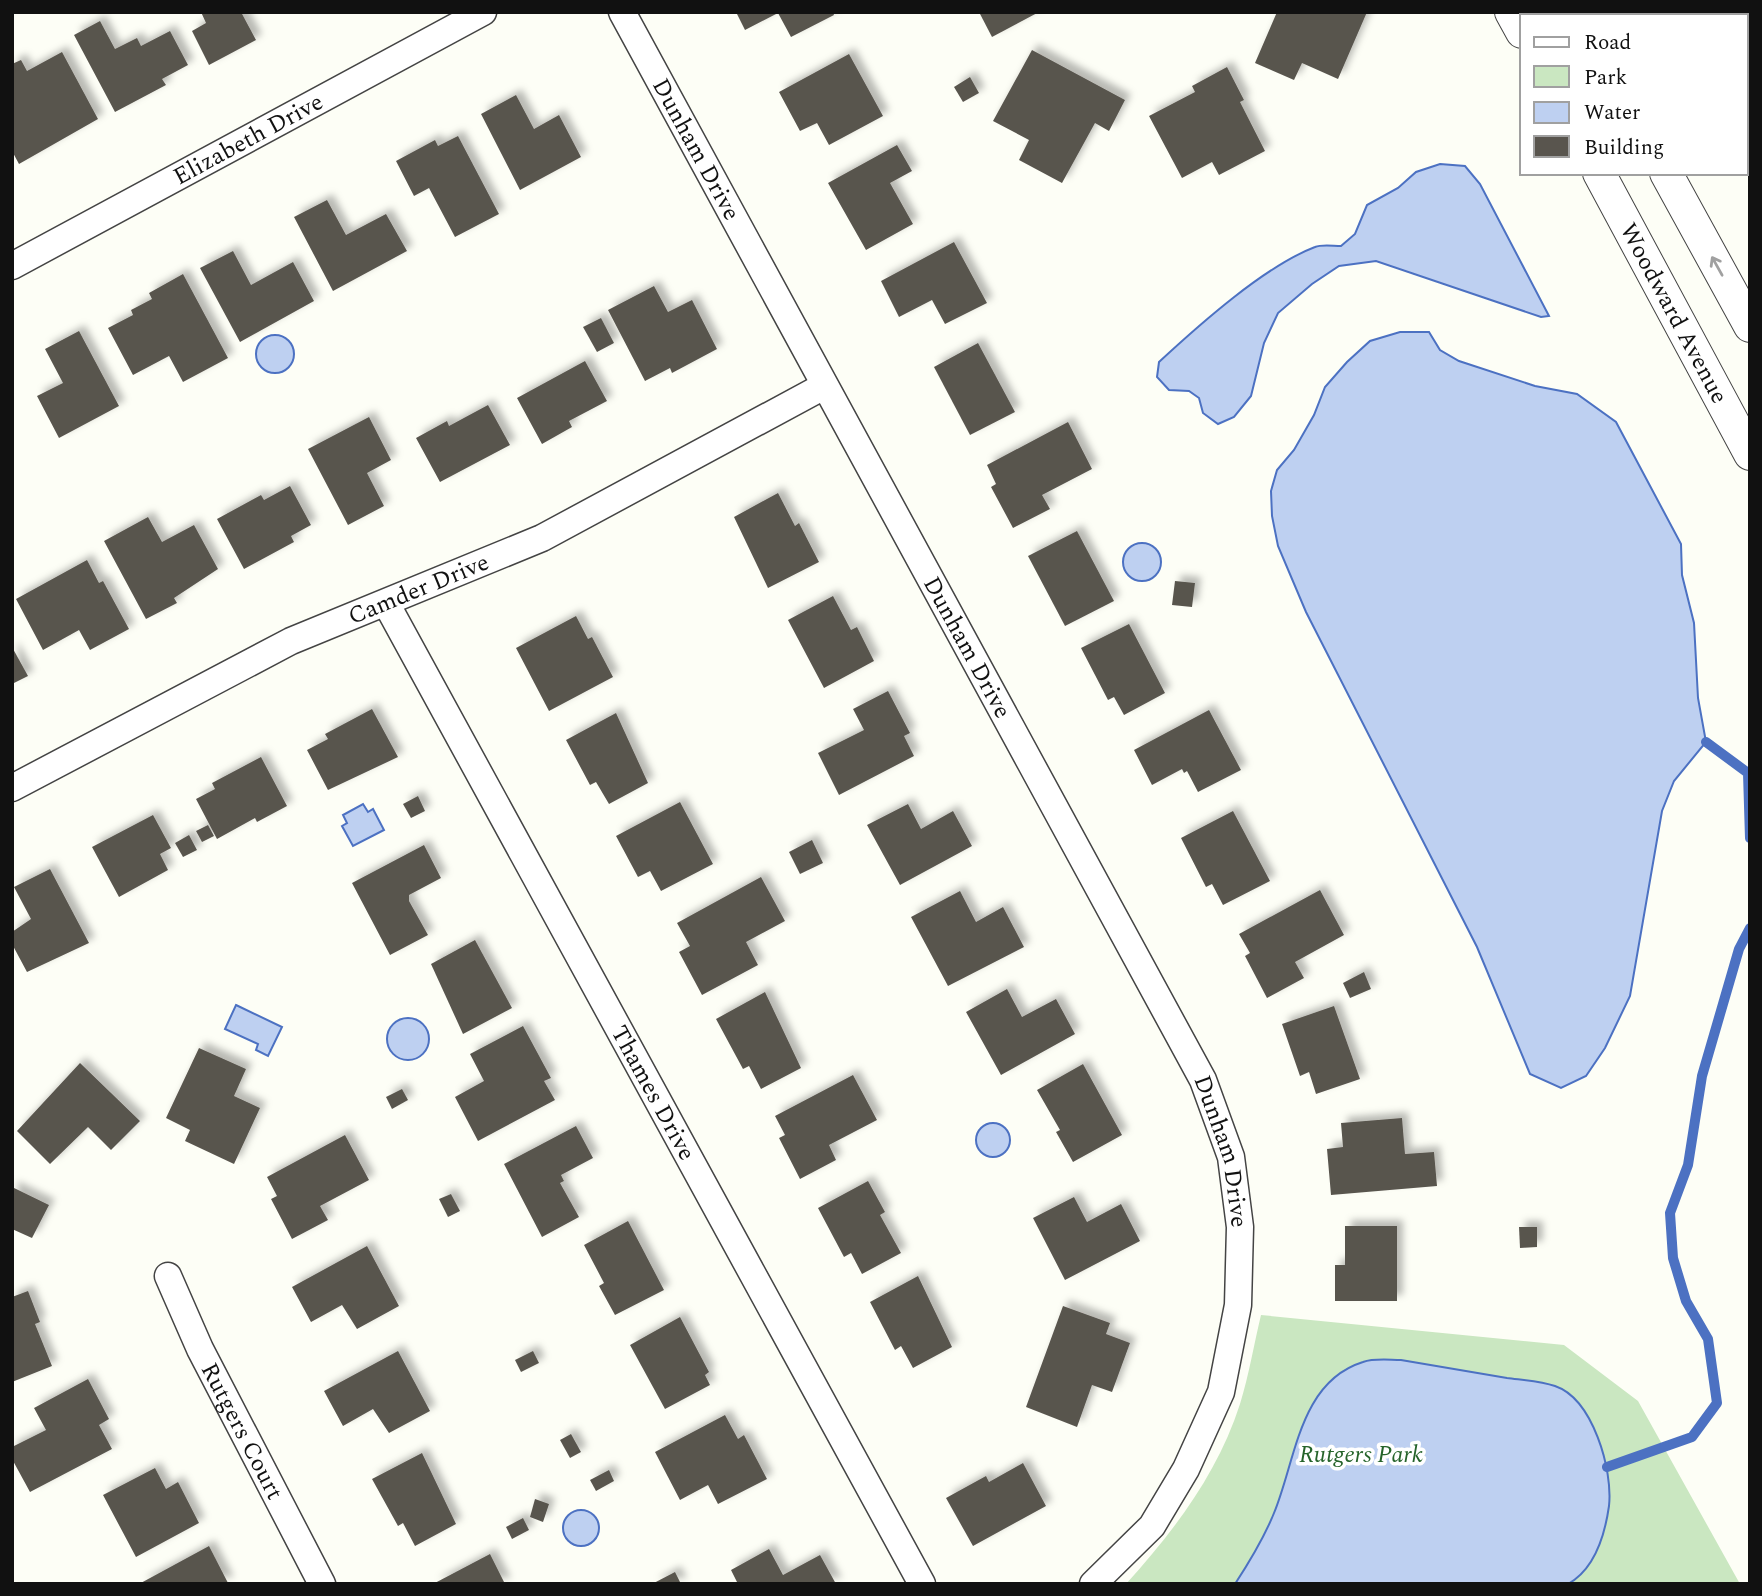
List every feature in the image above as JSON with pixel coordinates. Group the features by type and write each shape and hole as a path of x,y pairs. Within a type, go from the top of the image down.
{"street":[{"name":"Elizabeth Drive","path":"12,266 483,12"},
{"name":"Dunham Drive","path":"622,12 1203,1080 1231,1157 1240,1227 1238,1305 1221,1392 1186,1469 1152,1525 1093,1584"},
{"path":"1511,12 1520,28"},
{"name":"Woodward Avenue","path":"1600,175 1750,454"},
{"path":"1668,175 1750,326"},
{"name":"Camder Drive","path":"12,788 241,665 542,538 824,386"},
{"name":"Thames Drive","path":"386,603 922,1584"},
{"name":"Rutgers Court","path":"168,1276 200,1349 322,1584"}],"green space":[{"name":"Rutgers Park","path":"1261,1315 1564,1345 1638,1401 1740,1584 1126,1584 1193,1500 1220,1454 1240,1404"}],"water":[{"path":"1440,164 1465,166 1480,184 1549,316 1541,317 1376,261 1339,266 1312,284 1278,313 1264,343 1251,396 1234,417 1218,424 1203,413 1199,398 1189,391 1169,390 1157,377 1159,362 1254,282 1318,246 1341,246 1355,234 1367,205 1398,188 1416,172"},
{"path":"1400,332 1429,332 1440,350 1459,361 1535,386 1577,394 1616,422 1681,544 1682,575 1694,623 1698,698 1706,742 1674,781 1662,811 1630,996 1605,1048 1586,1076 1561,1088 1530,1074 1477,947 1306,612 1278,546 1272,516 1271,491 1277,470 1294,450 1314,415 1325,387 1347,362 1370,341"},
{"path":"275,335 288,341 294,354 288,367 275,373 262,367 256,354 262,341"},
{"path":"1142,543 1155,549 1161,562 1155,575 1142,581 1129,575 1123,562 1129,549"},
{"path":"363,804 368,812 373,809 384,830 353,846 342,826 347,823 343,815"},
{"path":"236,1005 282,1027 268,1056 256,1050 258,1044 225,1029"},
{"path":"408,1018 423,1024 429,1039 423,1054 408,1060 393,1054 387,1039 393,1024"},
{"path":"993,1123 1005,1128 1010,1140 1005,1152 993,1157 981,1152 976,1140 981,1128"},
{"path":"1401,1360 1549,1384 1568,1393 1580,1405 1598,1437 1604,1456 1608,1474 1609,1506 1605,1528 1592,1560 1568,1584 1235,1584 1270,1522 1303,1425 1325,1387 1342,1372 1363,1362"},
{"path":"581,1510 593,1516 599,1528 593,1540 581,1546 569,1540 563,1528 569,1516"}],"building":[{"path":"201,12 241,12 256,40 209,65 192,31 206,23"},
{"path":"736,12 833,12 834,15 791,37 778,13 745,30"},
{"path":"979,12 1039,12 992,37"},
{"path":"1277,12 1367,12 1338,79 1302,63 1294,80 1255,63"},
{"path":"100,21 115,49 137,38 141,46 170,31 188,65 162,79 166,85 115,112 74,35"},
{"path":"1032,50 1125,100 1109,131 1095,123 1062,183 1019,160 1029,140 993,121"},
{"path":"62,52 98,119 19,164 12,151 12,64 21,60 27,71"},
{"path":"849,54 883,116 829,145 817,123 800,131 779,92"},
{"path":"1227,67 1244,100 1240,102 1265,151 1219,175 1212,162 1182,178 1149,116 1195,92 1192,86"},
{"path":"970,77 979,93 963,102 954,87"},
{"path":"516,95 534,129 559,115 581,157 520,190 481,114"},
{"path":"458,136 499,214 455,237 429,188 414,196 396,161 435,140 438,146"},
{"path":"897,145 912,171 890,183 913,224 866,250 828,183"},
{"path":"327,200 346,235 386,214 407,251 333,291 294,217"},
{"path":"954,242 987,303 945,324 932,300 899,317 881,281"},
{"path":"233,251 251,285 293,262 314,301 240,342 200,268"},
{"path":"183,274 228,358 183,382 169,356 133,375 108,328 133,315 131,310 152,299 149,293"},
{"path":"654,286 668,312 692,300 717,349 672,373 670,368 645,381 608,310"},
{"path":"601,318 614,343 597,352 583,327"},
{"path":"79,331 119,406 59,438 37,396 63,383 45,349"},
{"path":"978,343 1015,412 970,435 934,367"},
{"path":"585,361 607,401 569,421 572,427 542,444 517,398"},
{"path":"488,405 510,445 440,482 416,438 447,421 449,426"},
{"path":"369,417 391,460 367,473 384,506 348,525 308,449"},
{"path":"1068,422 1092,469 1042,495 1050,509 1013,528 991,487 996,484 987,465"},
{"path":"290,486 311,525 291,536 294,542 244,569 217,519 261,495 264,500"},
{"path":"778,493 795,526 799,523 819,562 768,588 734,517"},
{"path":"148,517 162,542 194,525 218,569 174,598 177,603 146,619 104,541"},
{"path":"1077,531 1114,601 1065,626 1028,556"},
{"path":"87,560 99,583 103,581 129,629 90,650 79,630 43,650 16,599"},
{"path":"1175,581 1195,583 1192,607 1172,605"},
{"path":"833,596 851,630 857,627 874,661 824,688 788,620"},
{"path":"576,616 588,639 592,637 613,677 549,711 516,648"},
{"path":"1129,624 1165,693 1124,715 1114,697 1108,700 1081,648"},
{"path":"12,647 28,676 12,684"},
{"path":"888,691 910,733 904,736 914,756 839,795 818,753 864,730 853,709"},
{"path":"372,709 398,757 328,790 307,750 328,739 325,734"},
{"path":"1209,710 1241,770 1198,792 1187,771 1184,773 1182,769 1152,785 1134,750"},
{"path":"616,713 648,783 609,804 596,782 590,785 566,740"},
{"path":"261,757 287,806 257,822 255,818 217,839 196,799 215,789 212,783"},
{"path":"418,796 425,811 411,818 403,804"},
{"path":"680,802 713,864 661,891 650,871 638,877 616,836"},
{"path":"908,804 921,829 953,811 972,846 900,885 867,825"},
{"path":"1233,811 1270,881 1223,905 1212,884 1206,887 1181,838"},
{"path":"153,815 171,848 160,854 168,870 119,897 92,847"},
{"path":"208,825 214,836 202,842 196,831"},
{"path":"189,835 197,850 183,857 175,843"},
{"path":"812,840 823,863 800,874 789,852"},
{"path":"424,845 441,878 409,895 409,901 428,935 390,955 352,883"},
{"path":"50,869 89,943 27,972 12,944 12,932 31,919 14,887"},
{"path":"761,877 785,921 746,942 758,965 702,995 679,952 690,946 677,923"},
{"path":"1320,890 1344,935 1295,962 1304,978 1267,998 1245,956 1250,953 1239,934"},
{"path":"960,891 976,922 1003,907 1024,947 948,986 911,917"},
{"path":"475,940 512,1008 463,1034 431,964"},
{"path":"1364,972 1371,989 1350,998 1343,983"},
{"path":"1007,989 1022,1017 1056,999 1075,1034 1001,1075 966,1012"},
{"path":"765,992 801,1068 761,1089 749,1066 743,1069 716,1019"},
{"path":"1334,1006 1360,1079 1316,1094 1309,1072 1300,1076 1282,1024"},
{"path":"523,1026 551,1078 544,1081 555,1100 478,1141 455,1097 484,1081 470,1054"},
{"path":"199,1048 246,1069 234,1096 260,1108 234,1164 185,1141 190,1130 166,1118"},
{"path":"80,1063 140,1121 111,1150 88,1127 50,1164 17,1131"},
{"path":"1083,1064 1122,1135 1073,1162 1056,1132 1060,1130 1037,1090"},
{"path":"853,1075 877,1120 829,1145 836,1160 800,1179 779,1138 785,1135 775,1116"},
{"path":"402,1089 408,1100 392,1109 386,1097"},
{"path":"1402,1118 1405,1154 1434,1152 1437,1186 1331,1195 1327,1149 1343,1147 1341,1123"},
{"path":"576,1126 593,1158 561,1175 564,1181 560,1183 579,1217 542,1237 504,1164"},
{"path":"345,1135 369,1180 320,1206 328,1220 292,1239 271,1199 277,1196 267,1177"},
{"path":"868,1181 885,1212 880,1215 901,1253 862,1274 851,1253 844,1257 818,1208"},
{"path":"12,1187 49,1205 32,1238 12,1229"},
{"path":"451,1194 460,1211 448,1217 439,1199"},
{"path":"1074,1197 1087,1222 1121,1204 1140,1241 1065,1280 1033,1218"},
{"path":"628,1221 664,1290 615,1315 599,1286 604,1283 584,1245"},
{"path":"1345,1226 1397,1226 1397,1301 1335,1301 1335,1265 1345,1265"},
{"path":"1519,1227 1537,1227 1537,1247 1520,1248"},
{"path":"367,1246 399,1306 357,1329 342,1305 311,1322 292,1287"},
{"path":"918,1276 952,1347 913,1368 901,1346 895,1350 870,1302"},
{"path":"28,1291 40,1322 35,1324 52,1366 12,1382 12,1297"},
{"path":"1063,1306 1110,1323 1106,1334 1130,1343 1112,1392 1092,1385 1077,1427 1026,1407"},
{"path":"680,1317 709,1372 705,1375 710,1385 665,1409 630,1345"},
{"path":"398,1351 430,1411 389,1433 373,1409 343,1426 324,1391"},
{"path":"533,1351 539,1363 521,1372 515,1360"},
{"path":"88,1379 109,1419 99,1425 112,1449 30,1492 12,1459 12,1447 46,1430 34,1408"},
{"path":"725,1415 738,1439 744,1435 767,1479 718,1504 708,1485 680,1500 655,1452"},
{"path":"571,1434 581,1452 570,1458 560,1440"},
{"path":"422,1453 456,1524 415,1546 403,1523 398,1526 372,1479"},
{"path":"1023,1463 1046,1506 973,1546 946,1498 986,1476 989,1482"},
{"path":"155,1468 166,1489 178,1482 199,1523 136,1557 103,1495"},
{"path":"609,1470 614,1481 596,1491 590,1480"},
{"path":"535,1499 549,1504 543,1522 530,1517"},
{"path":"523,1518 529,1530 512,1539 506,1527"},
{"path":"209,1546 228,1583 139,1584"},
{"path":"769,1549 783,1575 820,1555 836,1584 738,1584 731,1570"},
{"path":"490,1554 505,1584 433,1584"},
{"path":"675,1572 681,1584 652,1584"}],"waterway":[{"path":"1706,742 1748,773 1750,838"},
{"path":"1607,1467 1692,1437 1717,1403 1708,1339 1686,1301 1673,1258 1670,1213 1688,1165 1702,1076 1739,949 1750,928"}]}
